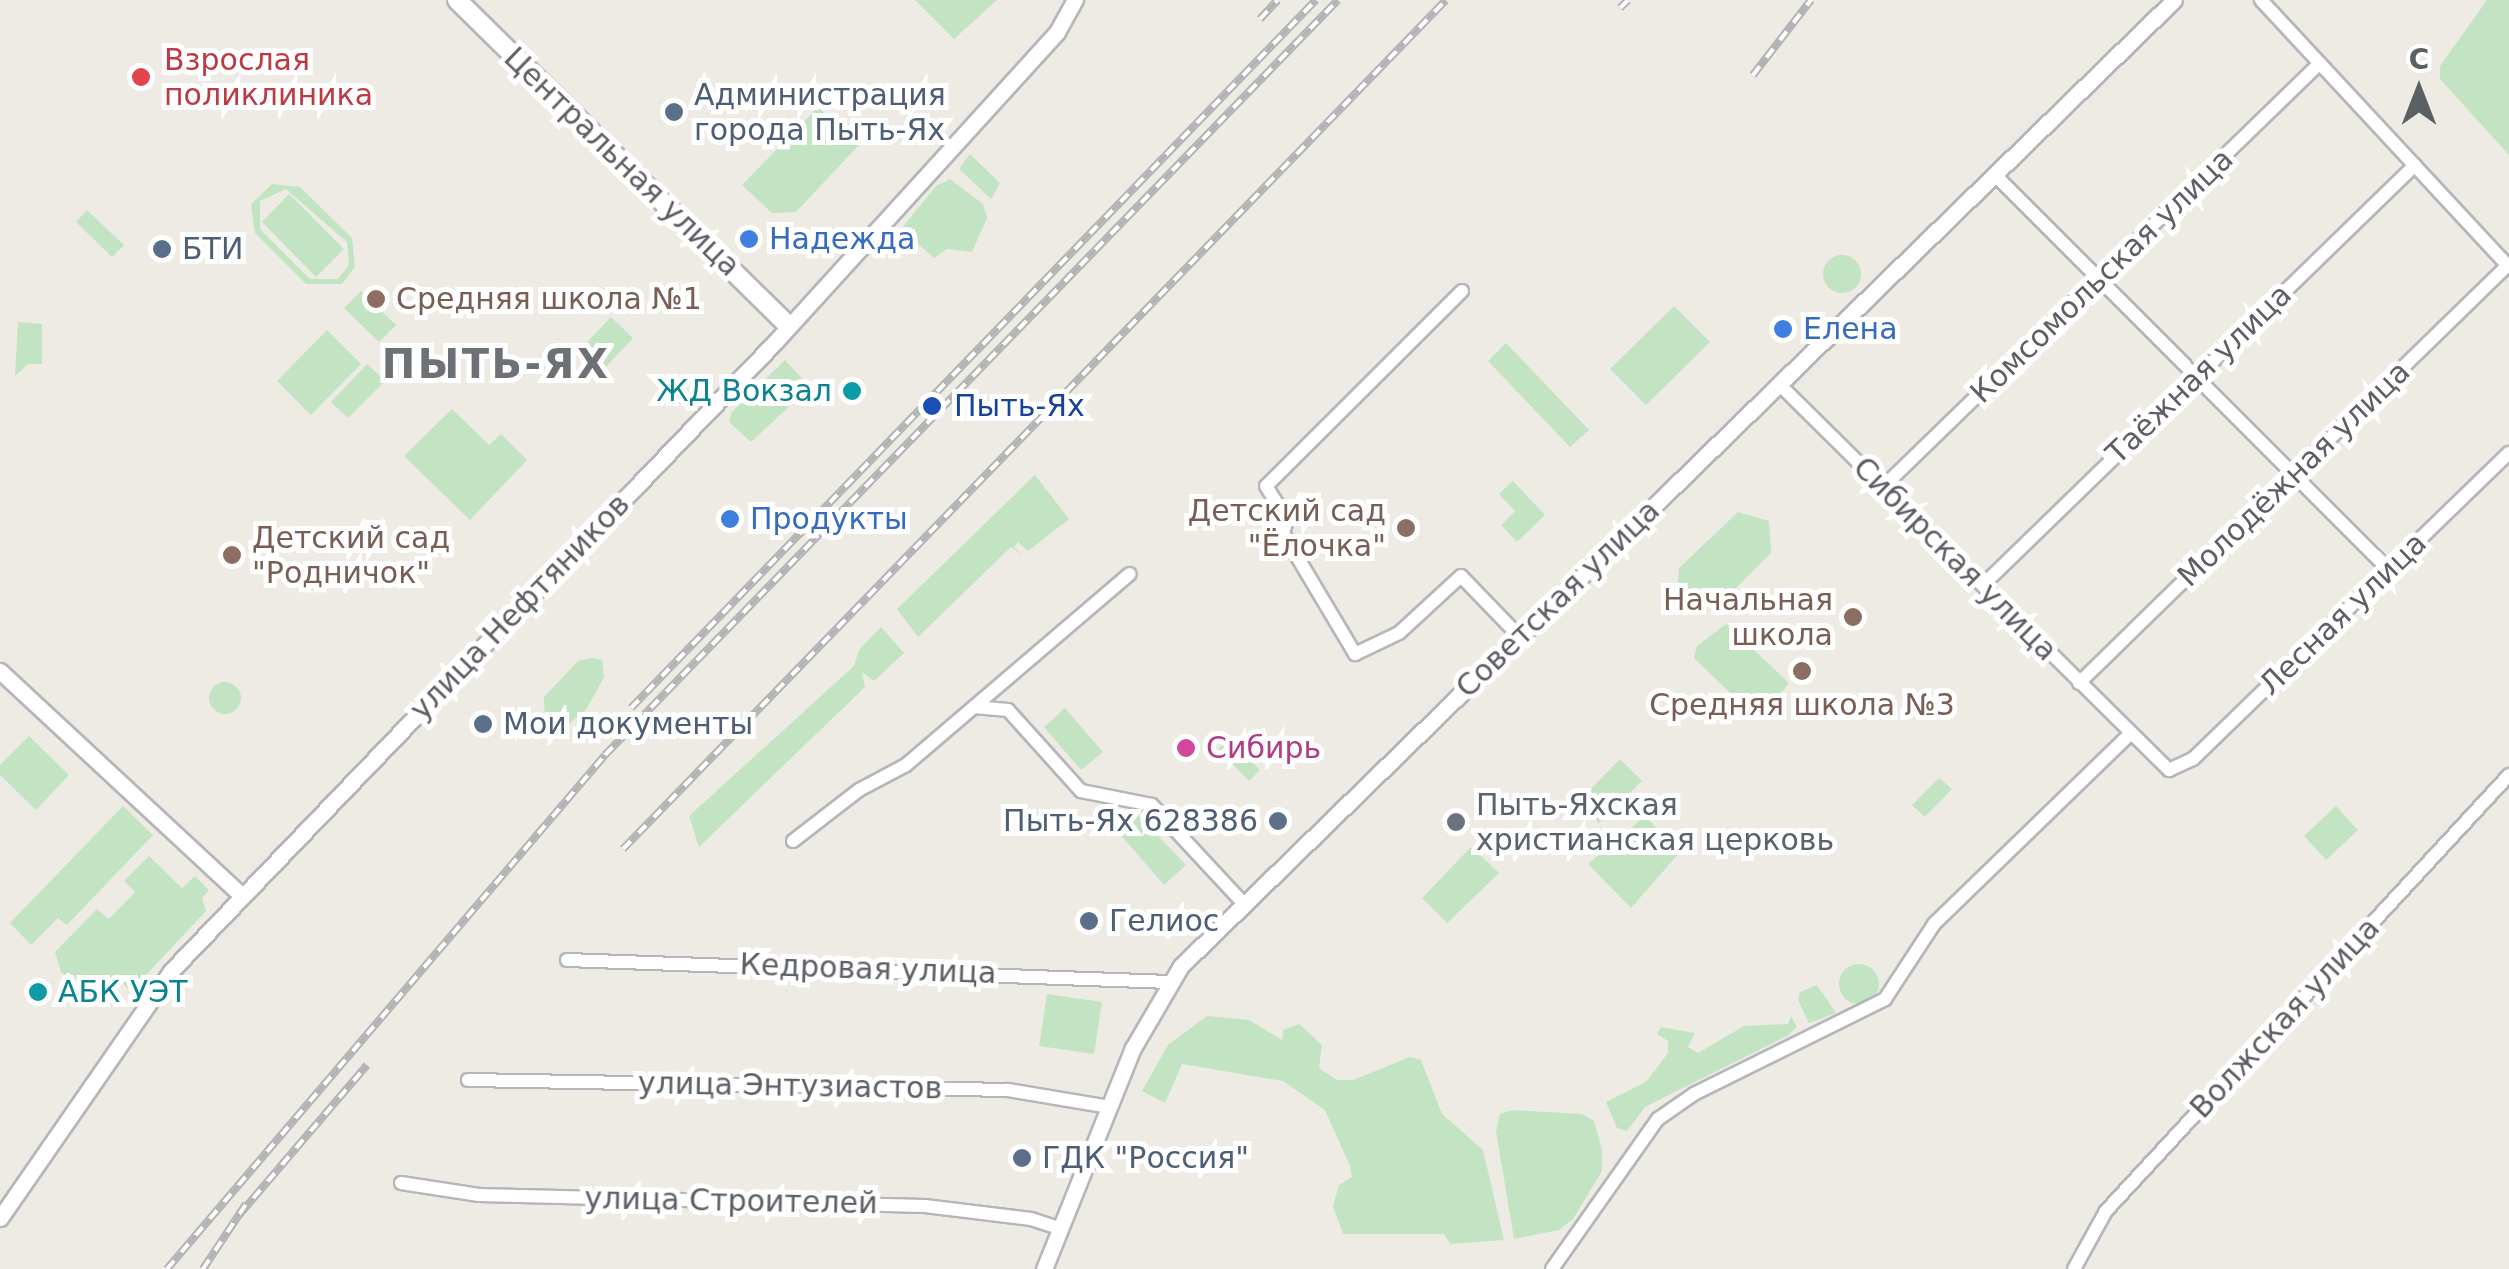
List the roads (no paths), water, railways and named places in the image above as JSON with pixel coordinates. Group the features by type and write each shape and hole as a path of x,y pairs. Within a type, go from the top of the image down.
{"main road":[{"name":"Центральная улица","path":"457,0 788,325"}],"street":[{"name":"улица Нефтяников","path":"0,1218 144,1002 788,325 1068,18 1074,0"},
{"name":"Советская улица","path":"1044,1269 1110,1106 1168,982 2174,0"},
{"path":"2261,0 2508,266"},
{"name":"Комсомольская улица","path":"1882,488 2101,280 2320,63"},
{"name":"Таёжная улица","path":"1984,584 2415,165"},
{"path":"1994,174 2389,570"},
{"name":"Молодёжная улица","path":"2079,683 2508,266"},
{"path":"1462,291 1266,486 1286,520 1283,533 1355,654 1399,632 1460,576 1520,637"},
{"name":"Сибирская улица","path":"1778,384 1984,584 2128,736 2174,770"},
{"name":"Лесная улица","path":"2174,770 2509,454"},
{"path":"793,841 858,790 906,765 1130,574"},
{"path":"0,671 242,896"},
{"path":"974,707 1008,710 1081,792 1152,805 1244,904"},
{"path":"1552,1269 1658,1119 1694,1094 1885,999 1934,924 2128,736"},
{"name":"Волжская улица","path":"2074,1269 2106,1211 2509,775"},
{"name":"Кедровая улица","path":"567,960 1168,982"},
{"name":"улица Энтузиастов","path":"468,1080 1008,1090 1110,1106"},
{"name":"улица Строителей","path":"400,1183 479,1195 925,1206 1030,1218 1060,1229"}],"railway":[{"path":"1260,19 1278,0"},
{"path":"631,708 1316,0"},
{"path":"167,1269 605,755 1338,0"},
{"path":"623,849 1446,0"},
{"path":"1620,8 1628,0"},
{"path":"1753,75 1811,0"},
{"path":"239,1215 367,1065"},
{"path":"203,1269 246,1204"}],"place":[{"name":"Взрослая поликлиника","path":"141,77"},
{"name":"Администрация города Пыть-Ях","path":"674,112"},
{"name":"Надежда","path":"749,239"},
{"name":"БТИ","path":"162,249"},
{"name":"Средняя школа №1","path":"376,299"},
{"name":"Елена","path":"1783,329"},
{"name":"ЖД Вокзал","path":"852,391"},
{"name":"Пыть-Ях","path":"932,406"},
{"name":"Продукты","path":"730,519"},
{"name":"Детский сад \"Ёлочка\"","path":"1406,528"},
{"name":"Детский сад \"Родничок\"","path":"232,555"},
{"name":"Начальная школа","path":"1853,617"},
{"name":"Средняя школа №3","path":"1802,671"},
{"name":"Мои документы","path":"483,724"},
{"name":"Сибирь","path":"1186,748"},
{"name":"Пыть-Ях 628386","path":"1278,821"},
{"name":"Пыть-Яхская христианская церковь","path":"1456,822"},
{"name":"Гелиос","path":"1089,921"},
{"name":"АБК УЭТ","path":"38,992"},
{"name":"ГДК \"Россия\"","path":"1022,1158"}],"district":[{"name":"ПЫТЬ-ЯХ","path":"496,364"}]}
